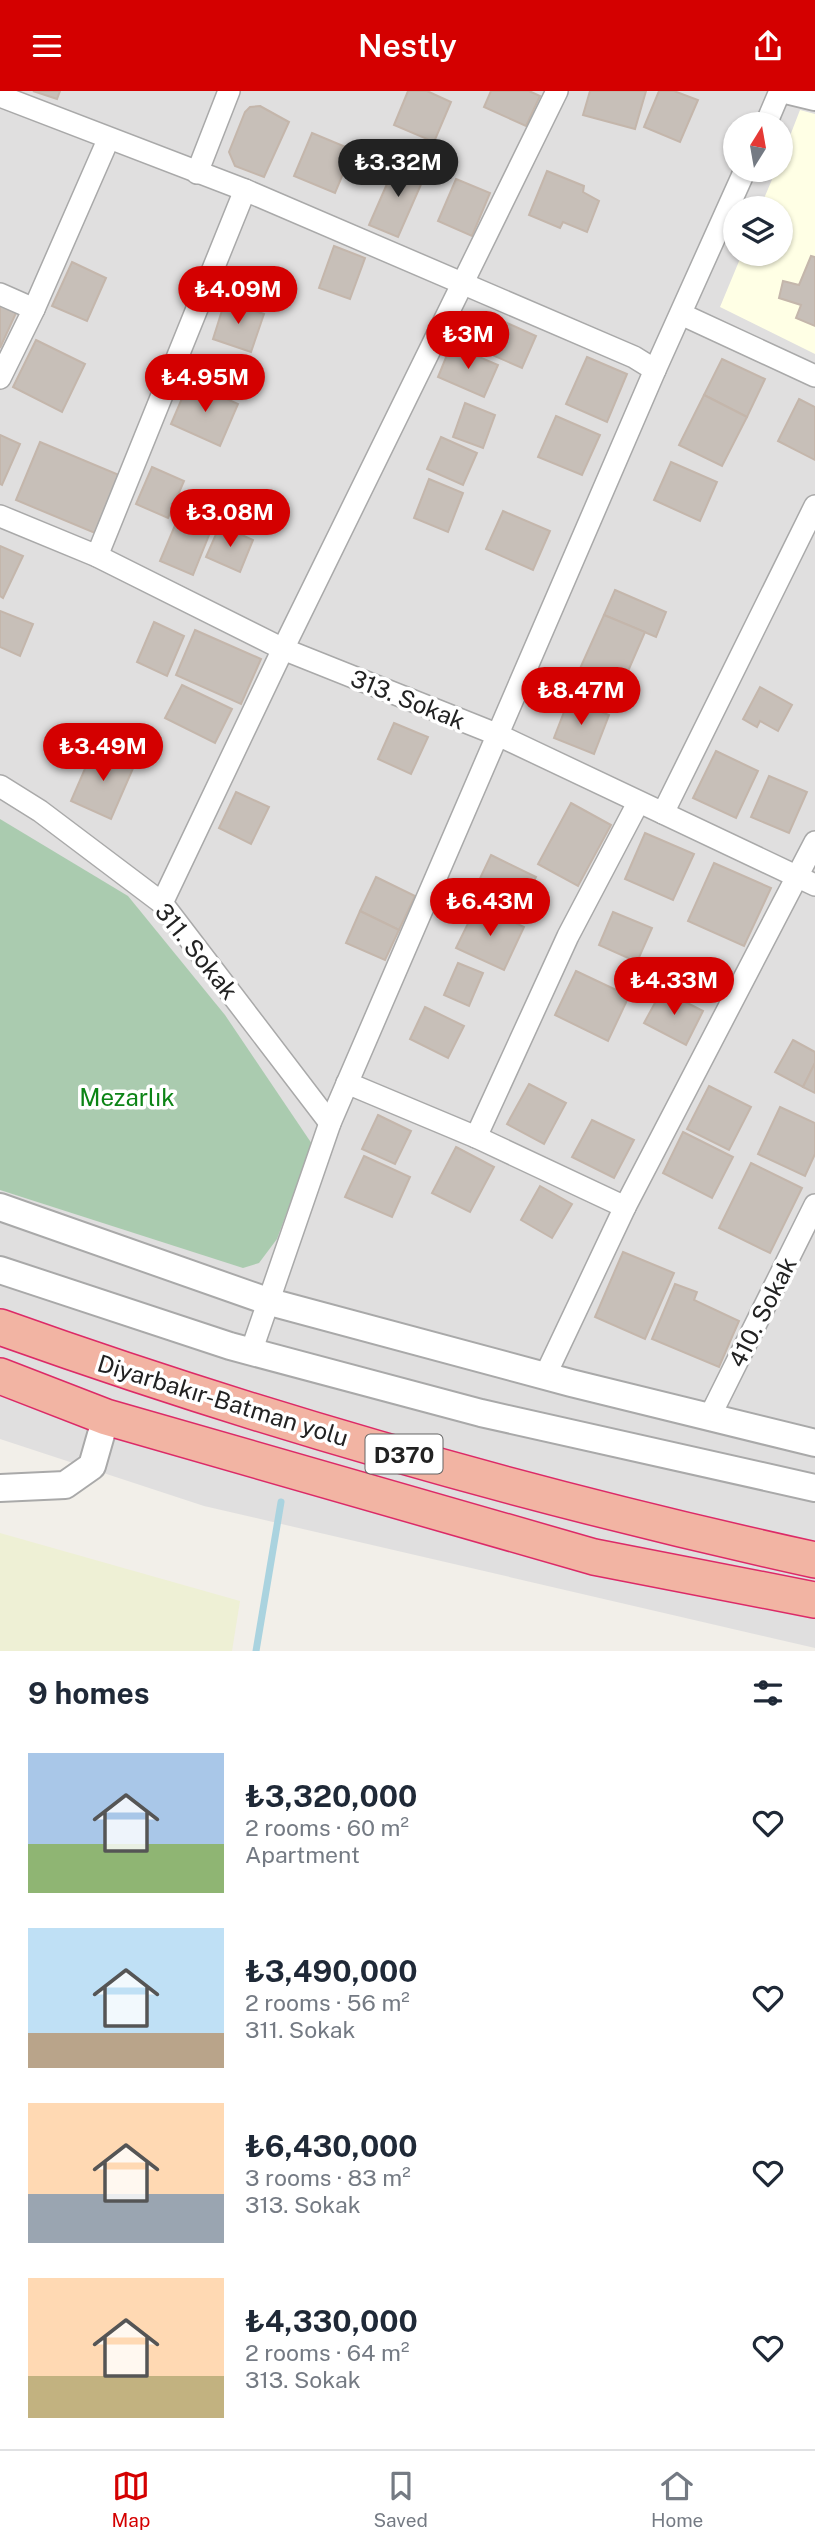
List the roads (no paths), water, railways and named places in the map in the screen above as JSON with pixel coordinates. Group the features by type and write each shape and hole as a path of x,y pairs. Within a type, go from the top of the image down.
{"highway":[{"name":"Diyarbakır-Batman yolu","path":"0,1327 152,1381 498,1482 676,1529 815,1560"},
{"name":"Diyarbakır-Batman yolu","path":"0,1376 106,1417 594,1557 815,1600"}],"street":[{"path":"197,173 229,91"},
{"path":"162,903 283,649 557,91"},
{"path":"771,112 780,91"},
{"path":"790,91 815,97"},
{"path":"0,96 108,140 245,190 463,282 634,358 655,370"},
{"path":"0,378 34,309 108,140"},
{"path":"251,1352 330,1123 496,734 740,182"},
{"path":"97,556 245,190"},
{"path":"0,294 34,309"},
{"path":"681,314 815,376"},
{"path":"663,813 815,506"},
{"name":"313. Sokak","path":"0,516 97,556 283,649 496,734 806,881"},
{"name":"311. Sokak","path":"0,786 40,811 162,903 330,1123"},
{"path":"476,1137 568,936 638,803"},
{"path":"545,1376 625,1207 806,881 815,842"},
{"path":"347,1083 476,1137 625,1207"},
{"name":"410. Sokak","path":"709,1418 815,1205"},
{"path":"0,1207 270,1302 545,1376 815,1443"},
{"path":"0,1270 251,1352 481,1413 815,1489"},
{"path":"0,1488 65,1485 92,1466 106,1417"}],"waterway":[{"path":"256,1651 281,1502"}],"park label":[{"name":"Mezarlık","path":"127,1097"}]}
